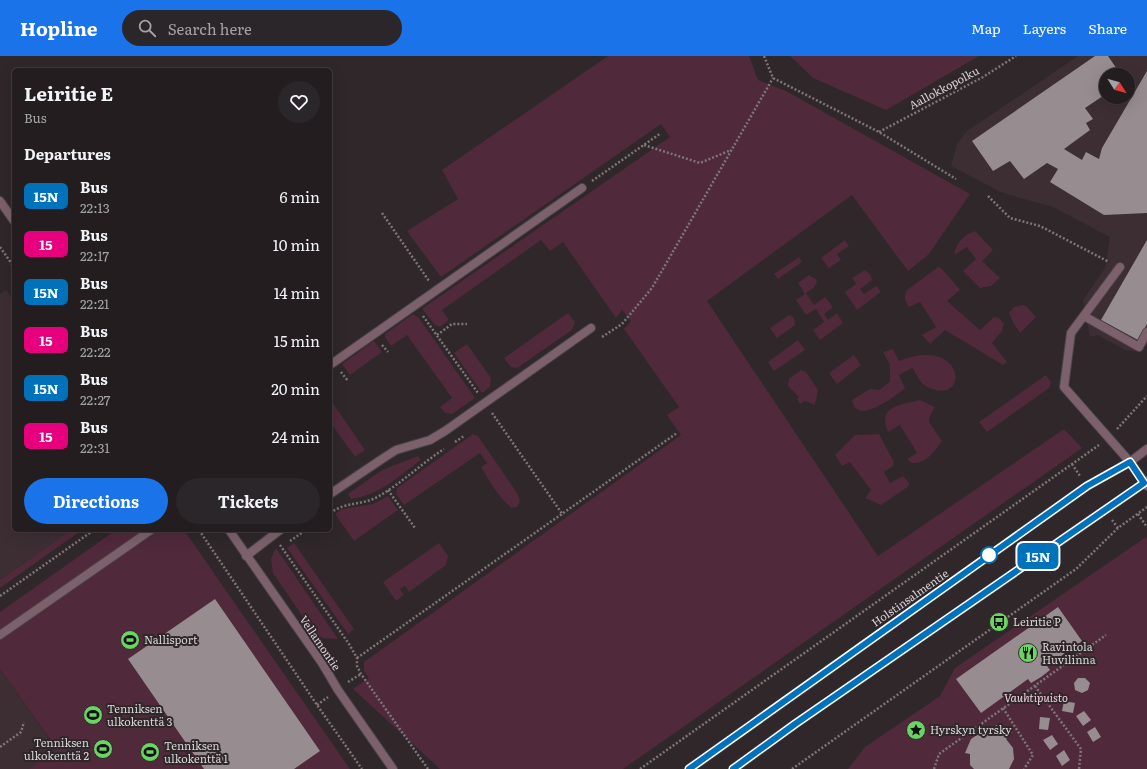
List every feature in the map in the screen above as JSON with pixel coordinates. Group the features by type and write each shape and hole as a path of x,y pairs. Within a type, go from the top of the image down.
{"street":[{"path":"332,364 582,188"},
{"path":"0,201 12,219"},
{"path":"733,769 795,724 1146,483 1130,462 1064,387 1071,333 1120,267"},
{"path":"1084,316 1139,347 1147,332"},
{"path":"332,493 396,450 430,440 591,328"},
{"name":"Holstinsalmentie","path":"689,769 1087,486 1130,462 1147,449"},
{"path":"0,635 147,532"},
{"name":"Vellamontie","path":"230,532 322,663 338,690 393,769"},
{"path":"246,556 278,532"}],"path":[{"path":"764,56 773,78 879,132 956,179"},
{"name":"Aallokkopolku","path":"879,132 983,77 1016,56"},
{"path":"582,188 660,133"},
{"path":"644,145 700,163 732,150"},
{"path":"988,196 1010,218 1040,226 1120,267"},
{"path":"382,213 436,291"},
{"path":"0,247 12,264"},
{"path":"436,335 452,324 467,324"},
{"path":"640,769 1109,438 1147,396"},
{"path":"358,658 563,515 677,433"},
{"path":"388,490 415,528"},
{"path":"792,769 1076,569 1118,528 1147,507"},
{"path":"1138,514 1147,527"},
{"path":"0,596 91,532"},
{"path":"200,532 362,769"},
{"path":"281,547 303,532"},
{"path":"273,536 358,658 357,666 361,674 428,769"},
{"path":"934,769 939,754 1106,635"},
{"path":"1035,686 1081,749 1079,769"},
{"path":"1003,708 1033,756 1024,769"},
{"path":"0,747 21,732 24,722"}],"shaded area":[{"path":"1078,56 1147,56 1147,343 1141,352 1125,350 1098,335 1090,337 1083,300 1105,268 1110,237 1053,207 1003,193 951,166 957,144 967,131"},
{"path":"6,290 12,298 12,532 68,532 0,580 0,294"},
{"path":"0,669 57,750 29,769 0,769"}],"green space":[{"path":"608,56 749,56 758,80 786,91 970,194 929,254 908,271 852,195 707,301 878,556 1064,429 1082,448 623,769 440,769 353,689 369,678 364,671 364,662 681,435 667,415 679,407 624,329 631,321 622,310 616,318 563,242 550,251 541,240 442,310 449,320 440,327 435,325 423,310 423,308 670,137 661,124 441,277 407,231 458,199 442,170"},
{"path":"790,56 979,56 886,110 813,78"},
{"path":"975,231 993,250 982,261 1000,278 991,286 980,288 963,271 976,259 967,247 954,255 961,240"},
{"path":"845,240 849,246 837,254 841,260 829,268 821,258"},
{"path":"799,257 802,262 778,279 774,274"},
{"path":"938,267 942,269 960,290 947,301 980,330 994,317 999,318 1004,324 1002,331 992,343 1007,362 1003,365 945,330 930,344 922,335 936,327 920,302 909,307 905,295 907,290"},
{"path":"865,270 870,274 872,280 860,289 864,294 876,286 881,292 857,310 845,292 856,284 852,278"},
{"path":"809,275 817,281 814,287 806,293 814,305 825,297 833,307 824,314 828,320 837,313 843,323 820,340 813,330 824,322 816,309 806,315 796,300 805,294 798,283"},
{"path":"1023,305 1026,306 1036,317 1020,333 1009,313 1014,307"},
{"path":"568,313 575,322 572,330 517,368 511,367 504,358"},
{"path":"413,314 419,318 475,398 452,414 445,413 440,407 452,398 407,335 391,346 385,337 385,334"},
{"path":"789,315 794,318 795,325 777,338 770,328"},
{"path":"798,340 805,350 774,371 768,362"},
{"path":"374,341 382,352 350,375 342,364"},
{"path":"467,344 491,378 490,387 482,393 454,353"},
{"path":"893,349 899,361 922,355 939,357 950,363 955,373 955,382 949,389 939,391 922,384 912,368 899,375 905,389 876,407 860,411 855,408 852,400 870,389 879,390 890,382 890,365 883,352"},
{"path":"854,355 861,365 837,384 829,373"},
{"path":"801,370 806,372 818,390 815,405 805,401 800,404 797,399 799,397 788,386 789,379"},
{"path":"1046,375 1051,382 1049,388 987,432 979,422"},
{"path":"920,400 935,407 929,418 929,422 942,441 933,453 926,459 917,463 912,463 907,459 917,453 900,425 888,432 885,423 888,412 892,408 905,403"},
{"path":"332,402 365,450 355,457 332,425"},
{"path":"473,434 478,436 517,493 520,501 517,507 512,508 507,504 495,489 481,467 487,463 480,453 404,505 396,494 397,488"},
{"path":"879,434 894,462 893,466 884,472 890,483 903,476 909,483 909,486 881,505 865,498 871,490 850,462 842,466 835,455 855,435"},
{"path":"418,456 421,460 380,489 362,497 351,499 348,494 382,470"},
{"path":"388,496 398,510 354,541 335,514 342,509 373,504"},
{"path":"68,532 79,532 0,588 0,580"},
{"name":"Nallisport","path":"113,532 185,532 350,769 29,769 57,749 0,669 0,612"},
{"name":"Vauhtipuisto","path":"1146,537 1147,769 848,769 865,747 940,696 955,668"},
{"path":"294,543 354,629 348,634 287,548"},
{"path":"439,543 448,556 446,565 409,592 405,586 400,589 404,595 396,601 383,582"},
{"path":"276,548 338,639 323,638 314,633 273,573 271,559"}],"building":[{"path":"1095,56 1108,56 1116,68 1099,68 1099,99 1085,108 1093,119 1086,123 1090,130 1064,149 1082,160 1086,152 1099,159 1102,148 1128,104 1135,104 1135,92 1147,71 1147,213 1104,215 1050,182 1058,169 1047,163 1024,179 1010,161 993,171 972,141"},
{"path":"1147,240 1147,324 1138,340 1101,320"},
{"path":"215,599 320,751 294,769 204,769 128,659"},
{"name":"Ravintola Huvilinna","path":"1058,607 1082,641 1047,666 1050,670 1041,677 1031,683 1028,679 981,713 956,679"},
{"path":"1078,678 1085,678 1090,683 1088,690 1082,693 1075,690 1074,683"},
{"path":"1064,701 1075,703 1073,713 1062,711"},
{"path":"1084,711 1091,720 1083,726 1076,716"},
{"path":"1040,717 1050,718 1048,730 1039,729"},
{"path":"996,725 1012,732 1006,739 1013,748 1014,759 1009,769 974,769 970,765 970,754 965,753 971,739 983,731 995,731"},
{"path":"1095,727 1101,737 1093,742 1087,732"},
{"path":"1052,735 1058,744 1050,750 1043,740"},
{"path":"1064,750 1070,760 1062,766 1056,756"}],"bus line":[{"name":"15N","path":"689,769 779,703 1087,486 1130,462 1144,483 795,724 733,769"}],"place":[{"name":"Leiritie P","path":"999,622"},
{"name":"Nallisport","path":"130,640"},
{"name":"Ravintola Huvilinna","path":"1028,653"},
{"name":"Tenniksen ulkokenttä 3","path":"93,715"},
{"name":"Hyrskyn tyrsky","path":"916,730"},
{"name":"Tenniksen ulkokenttä 2","path":"103,749"},
{"name":"Tenniksen ulkokenttä 1","path":"150,752"}]}
